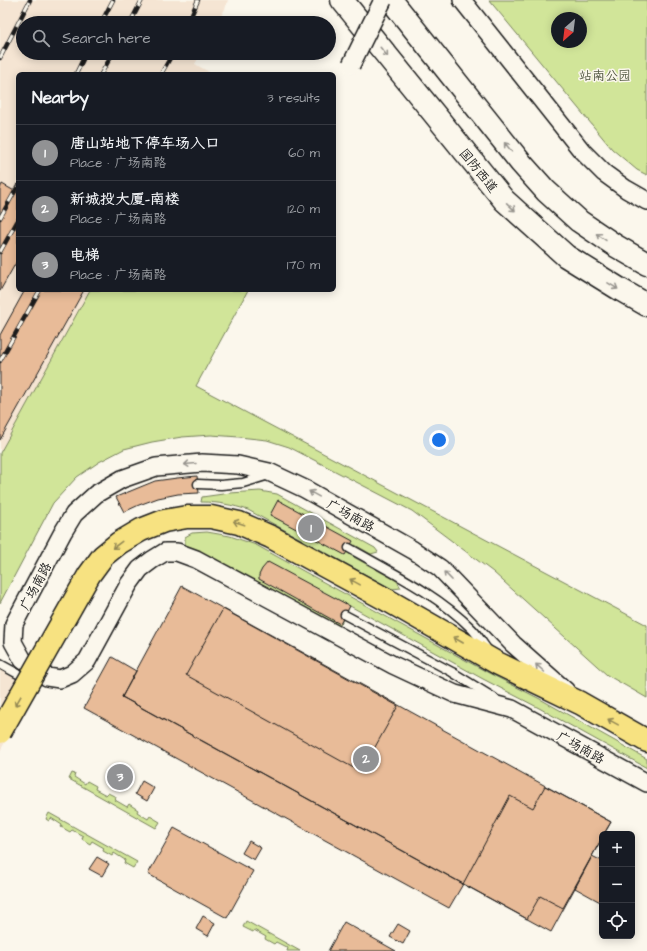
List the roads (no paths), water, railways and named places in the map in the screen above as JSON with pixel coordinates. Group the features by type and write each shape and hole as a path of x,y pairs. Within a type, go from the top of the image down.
{"main road":[{"name":"国防西道","path":"342,0 504,200 566,256 647,305"},
{"path":"391,0 521,163 546,191 579,221 616,246 647,264"},
{"path":"0,732 89,575 103,556 119,543 141,530 164,521 186,517 211,517 239,522 272,537 497,662 580,703"},
{"name":"广场南路","path":"580,703 647,741"}],"street":[{"path":"352,64 383,0"},
{"path":"462,0 582,151 604,173 626,190 647,201"},
{"name":"广场南路","path":"580,703 513,644 440,568 413,550 305,490 273,474 238,465 202,463 156,467 122,479 96,494 74,514 14,624 13,642 23,660 47,677 60,679 72,674 87,661 129,584 140,569 165,552 177,552 196,560 393,665 455,694 512,709 647,784"}],"lane":[{"path":"198,484 220,485 243,483 273,474"},
{"path":"349,548 423,591 448,608 473,630 497,662"},
{"path":"345,615 452,672 512,709"},
{"path":"0,664 30,680"}],"railway":[{"path":"22,16 30,0"},
{"path":"105,16 113,0"},
{"path":"134,16 142,0"},
{"path":"191,16 198,0"},
{"path":"0,58 16,27"},
{"path":"77,72 83,60"},
{"path":"102,72 109,60"},
{"path":"162,72 169,60"},
{"path":"0,218 16,190"},
{"path":"0,252 16,224"},
{"path":"0,361 39,292"}],"place":[{"name":"唐山站地下停车场入口","path":"311,528"},
{"name":"新城投大厦-南楼","path":"366,759"},
{"name":"电梯","path":"120,777"}],"park label":[{"name":"站南公园","path":"605,75"}]}
